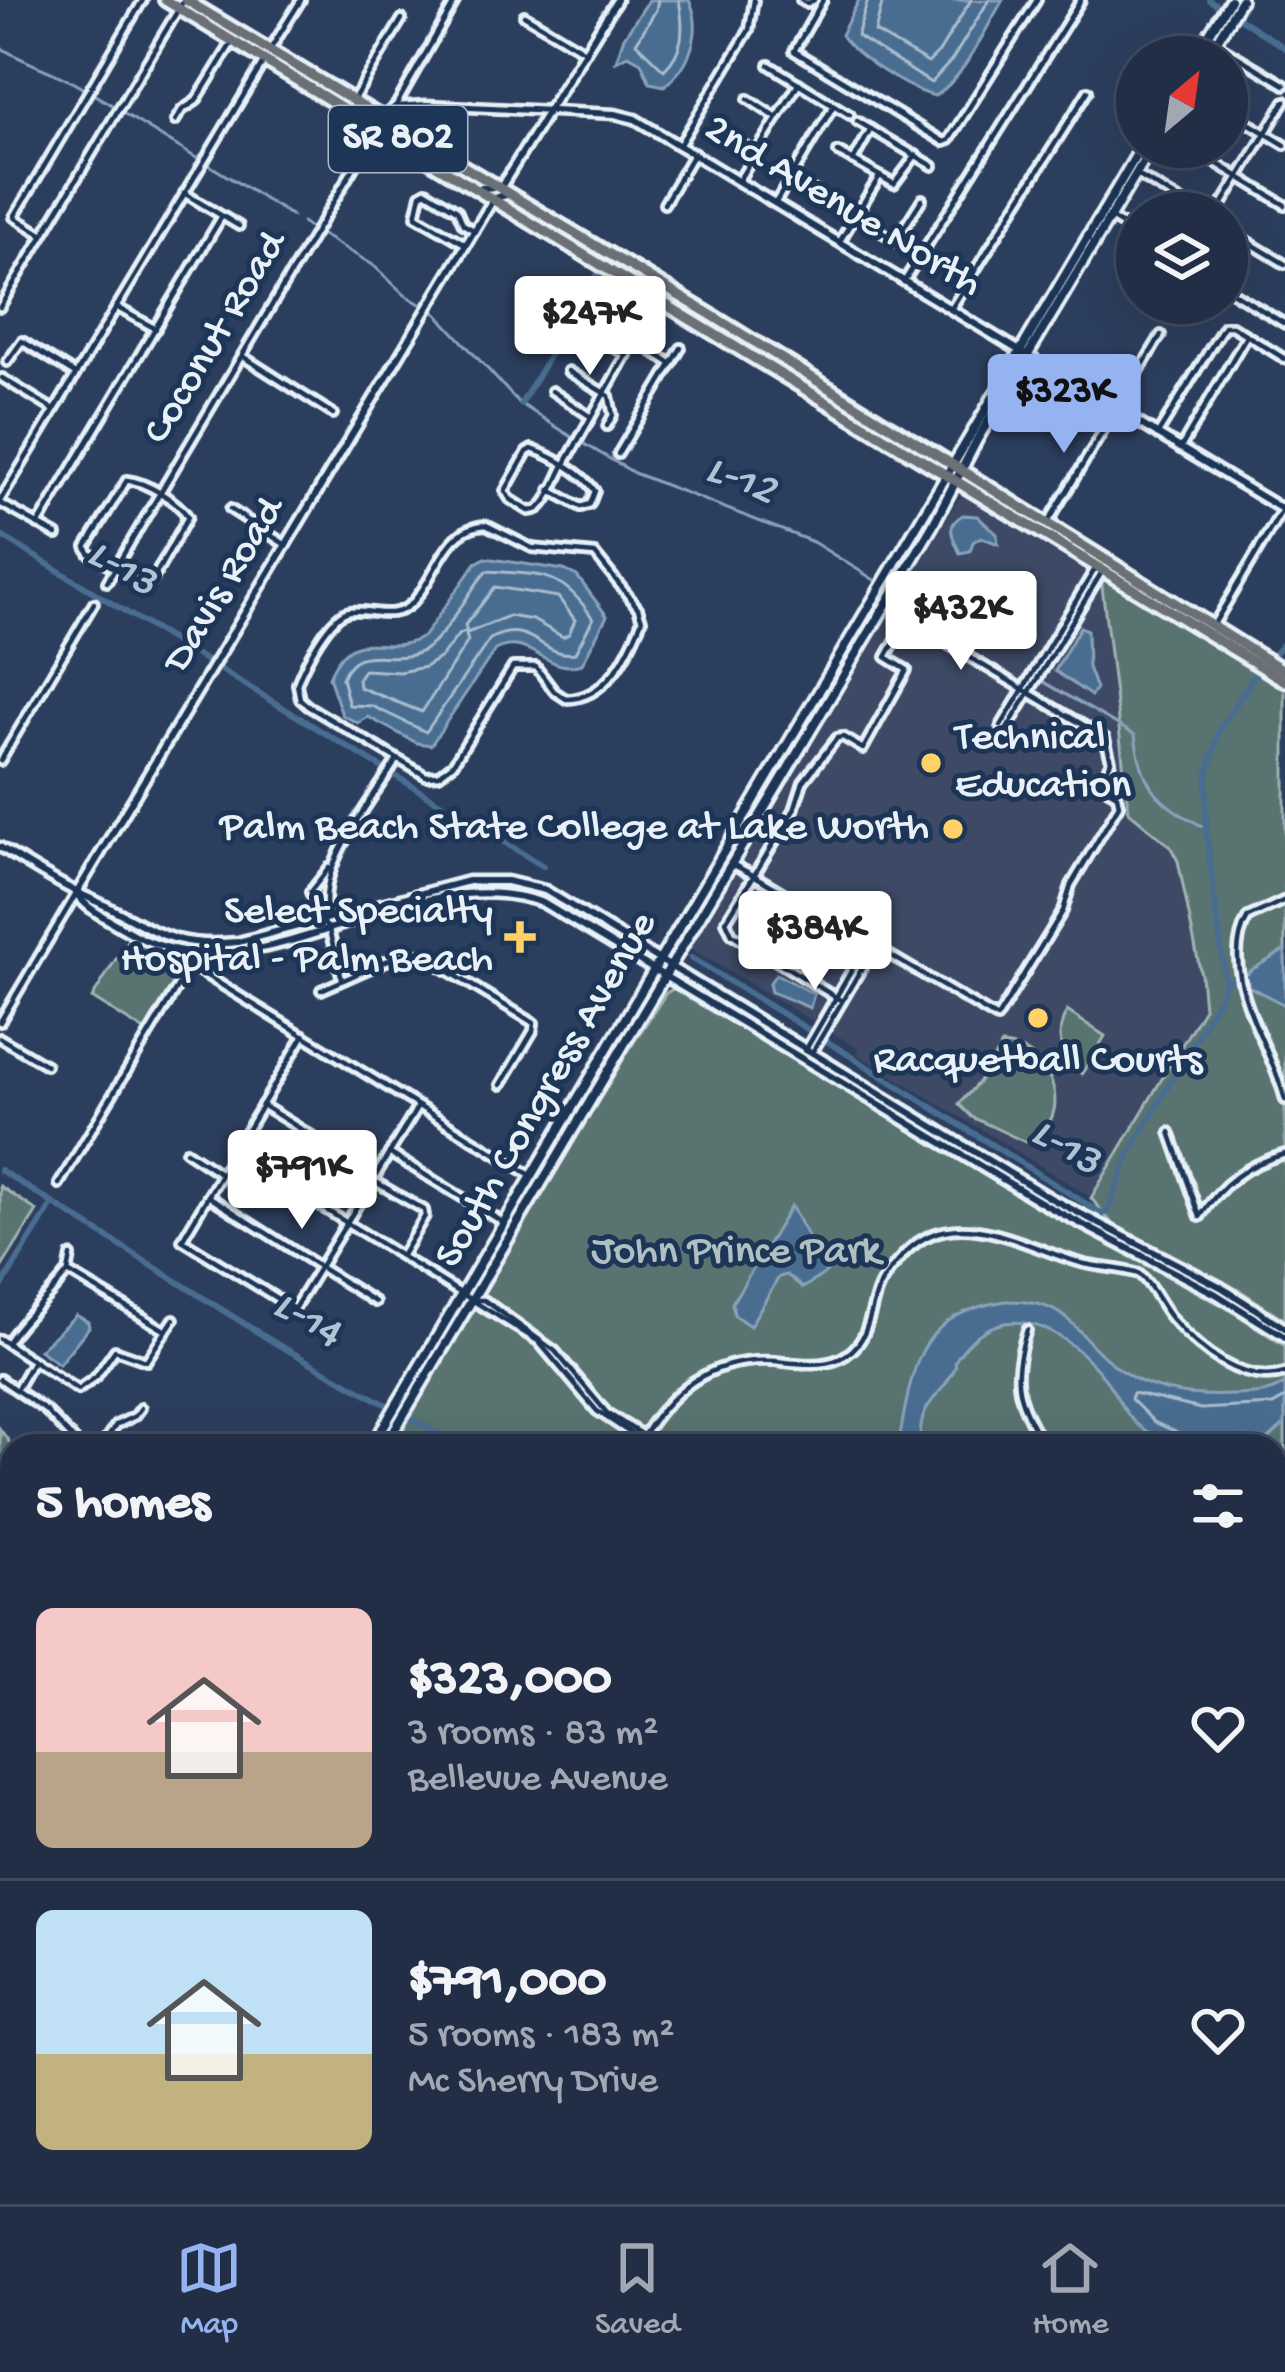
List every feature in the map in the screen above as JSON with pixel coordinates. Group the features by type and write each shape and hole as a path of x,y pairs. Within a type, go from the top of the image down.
{"main road":[{"name":"SR 802","path":"165,0 183,3 352,104"},
{"path":"1213,36 1230,0"},
{"path":"1214,36 1241,0"},
{"name":"SR 802","path":"183,3 234,39"},
{"path":"234,39 241,38 268,54"},
{"name":"SR 802","path":"268,54 302,67 352,104"},
{"path":"352,104 381,122"},
{"name":"SR 802","path":"381,122 416,136 662,293 841,395 955,472 1278,670 1285,681"},
{"name":"SR 802","path":"381,122 478,188 513,195 728,340 1047,524 1102,564"},
{"name":"South Congress Avenue","path":"382,1434 411,1402 532,1198 543,1162 658,963 955,472 1128,168"},
{"name":"South Congress Avenue","path":"1023,352 1140,168"},
{"path":"1109,200 1110,218"},
{"path":"1094,224 1096,241"},
{"path":"728,340 766,349"},
{"path":"809,390 841,395"},
{"path":"831,403 868,412"},
{"name":"South Congress Avenue","path":"390,1434 401,1396 471,1297 506,1224 672,965 932,527 955,472"}],"street":[{"path":"43,236 14,217 142,0"},
{"path":"56,536 0,502 301,0"},
{"name":"Coconut Road","path":"107,582 456,0"},
{"name":"Davis Road","path":"0,1022 617,0"},
{"path":"680,144 749,30 754,0"},
{"path":"801,0 807,4 814,0"},
{"path":"823,0 794,52 944,142 950,140 1036,0"},
{"path":"905,280 1081,0"},
{"path":"0,307 183,3"},
{"path":"524,15 586,52"},
{"path":"352,104 402,19"},
{"path":"175,121 196,101 234,39"},
{"path":"1248,63 1285,86"},
{"path":"770,64 850,115"},
{"path":"739,180 799,83"},
{"path":"951,309 1088,92"},
{"path":"748,99 777,118"},
{"path":"1230,192 1285,100"},
{"path":"776,202 834,105"},
{"name":"2nd Avenue North","path":"395,107 626,116 680,144 1284,509"},
{"path":"857,121 932,166"},
{"path":"1248,123 1285,145"},
{"path":"853,161 872,129"},
{"path":"728,136 755,154"},
{"path":"838,152 897,183 916,155"},
{"path":"664,204 694,153"},
{"path":"1224,168 1285,205"},
{"path":"1136,174 1166,192"},
{"path":"840,241 879,177"},
{"path":"466,245 416,215 421,194 426,190 457,209 463,224 475,230"},
{"path":"813,190 911,250"},
{"path":"184,193 239,226"},
{"path":"896,240 922,199"},
{"path":"38,525 222,216"},
{"path":"1110,218 1116,222"},
{"path":"1248,242 1285,264"},
{"path":"550,490 581,507 591,501 592,485 564,465 532,449 505,488 507,497 529,511 538,509 550,490 564,465 591,417 636,341 662,293"},
{"path":"1248,302 1285,324"},
{"path":"116,307 156,329"},
{"path":"1157,435 1221,328 1230,325 1285,359"},
{"path":"581,328 627,356"},
{"path":"1047,524 1161,335"},
{"path":"1180,449 1247,335"},
{"path":"7,362 22,341 75,374"},
{"path":"636,341 672,364"},
{"path":"619,454 681,348"},
{"path":"242,356 333,414"},
{"path":"568,370 605,393 613,415 607,426"},
{"path":"2,378 54,410"},
{"path":"552,392 591,417"},
{"path":"130,479 160,494 188,514 188,520 147,585 141,586 87,550 88,541 124,482 130,479"},
{"path":"230,508 286,544"},
{"path":"1209,630 1284,509"},
{"path":"476,525 495,527 532,548 589,552 600,558 642,620 600,690 566,699 554,692 536,667 520,665 508,673 447,770 426,776 396,760 299,699 298,677 333,619 349,611 390,614 406,608 457,536 476,525"},
{"path":"1004,728 1102,564"},
{"path":"0,761 94,603"},
{"path":"730,862 754,876 872,944 997,1018 1063,911 1071,885 1119,799 1100,785 1110,768 1105,738 908,620 886,657 907,670 863,749 837,738 803,782 794,810 754,876 740,904 727,916 729,932 839,999"},
{"path":"342,979 324,918 310,892 331,867 396,760"},
{"path":"0,847 76,894 154,933 203,944 238,942 455,883 507,881 545,890 658,963 666,975 807,1052 1052,1199 1221,1287 1285,1328"},
{"path":"324,918 323,898 331,867"},
{"path":"76,894 84,904 142,939 201,954 239,952 456,895 507,894 554,908 658,963 672,965 1072,1220 1204,1287 1285,1337"},
{"path":"1285,900 1263,907 1244,923 1241,967 1245,1005 1255,1034 1272,1057 1285,1100"},
{"path":"807,1052 872,944"},
{"path":"321,990 402,954 420,954 528,1018 535,1027 501,1084"},
{"path":"59,1184 188,969 194,968 538,1179"},
{"path":"304,1035 182,1240 294,1309 418,1105"},
{"path":"0,1039 46,1066"},
{"path":"262,1105 312,1136"},
{"path":"1170,1132 1200,1217 1230,1179 1285,1154"},
{"path":"319,1141 424,1210 402,1255"},
{"path":"186,1151 221,1174"},
{"path":"234,1153 538,1341 632,1434"},
{"path":"389,1153 506,1224"},
{"path":"208,1196 375,1302"},
{"path":"645,1434 664,1404 714,1367 759,1360 832,1362 854,1350 865,1336 878,1291 894,1265 920,1240 946,1229 987,1232 1085,1264 1139,1274 1170,1317 1225,1363 1258,1377 1285,1373"},
{"path":"71,1256 68,1272 49,1299 4,1341 78,1390 96,1377 115,1350 146,1361 174,1319"},
{"path":"68,1272 166,1331"},
{"path":"1027,1330 1016,1372 1017,1388 1038,1434"},
{"path":"16,1390 33,1361"},
{"path":"0,1379 69,1434"},
{"path":"110,1434 141,1408"}],"shaded area":[{"name":"Palm Beach State College at Lake Worth","path":"966,495 1101,578 1129,812 1170,846 1178,860 1201,975 1204,1008 1091,1197 687,946 908,578 959,498"}],"green space":[{"path":"1101,578 1285,688 1285,1320 1241,1291 1115,1227 1091,1198 1204,1008 1178,861 1170,846 1129,812"},
{"path":"129,938 192,958 146,1032 92,998"},
{"name":"John Prince Park","path":"675,988 1038,1208 1227,1308 1285,1346 1285,1434 400,1434 666,993"},
{"path":"1067,1011 1105,1036 1082,1074 1061,1045"},
{"path":"1002,1045 1036,1059 1053,1087 1051,1119 1025,1142 972,1117 959,1104"},
{"path":"0,1186 37,1211 0,1270"}],"water":[{"path":"649,0 689,0 695,23 687,58 664,86 650,83 641,62 628,55 616,61 624,37"},
{"path":"859,0 1003,0 965,65 935,96 884,72 841,35"},
{"path":"963,515 977,516 997,534 998,544 981,537 970,551 960,553 952,527"},
{"path":"485,558 577,576 607,616 582,664 559,664 518,646 495,650 431,745 417,743 368,717 358,723 342,715 329,677 339,660 359,645 396,645 424,636 476,563"},
{"path":"1080,627 1087,630 1088,667 1096,689 1091,696 1055,671"},
{"path":"1285,950 1285,1005 1248,986 1248,972"},
{"path":"776,974 814,994 810,1008 771,992 769,984"},
{"path":"791,1206 827,1272 803,1288 787,1275 779,1277 750,1326 734,1315 732,1303"},
{"path":"1006,1301 1046,1307 1072,1323 1122,1371 1161,1389 1246,1395 1285,1383 1285,1424 1274,1434 1152,1434 1136,1423 1105,1379 1073,1346 1035,1325 1016,1322 996,1325 977,1336 959,1355 953,1372 925,1411 920,1434 900,1434 923,1350 952,1318"},
{"path":"76,1315 89,1327 59,1364 39,1350"}],"waterway":[{"path":"1209,0 1219,6"},
{"path":"1237,17 1285,48"},
{"name":"L-12","path":"0,47 84,89"},
{"name":"L-12","path":"93,94 114,106"},
{"name":"L-12","path":"123,113 198,159"},
{"name":"L-12","path":"209,165 292,216"},
{"name":"L-12","path":"302,222 313,230"},
{"name":"L-12","path":"319,233 373,265 405,295 437,314 518,402 575,439"},
{"path":"521,404 599,272"},
{"name":"L-12","path":"581,442 634,473 813,542 876,581"},
{"name":"L-13","path":"0,535 208,662"},
{"name":"L-13","path":"828,1042 1107,1213 1130,1153 1221,995 1225,981 1206,828 1207,777 1219,730 1253,678 1285,642"},
{"name":"L-13","path":"221,670 384,769"},
{"name":"L-12","path":"1042,681 1135,735 1142,769 1156,793 1206,828"},
{"name":"L-13","path":"394,775 543,866"},
{"name":"L-13","path":"691,958 809,1030"},
{"path":"1225,981 1248,978"},
{"name":"L-14","path":"0,1170 275,1343 439,1434"},
{"path":"0,1289 53,1203"}],"place":[{"name":"Technical Education","path":"931,763"},
{"name":"Palm Beach State College at Lake Worth","path":"953,829"},
{"name":"Select Specialty Hospital - Palm Beach","path":"520,937"},
{"name":"Racquetball Courts","path":"1038,1018"}]}
